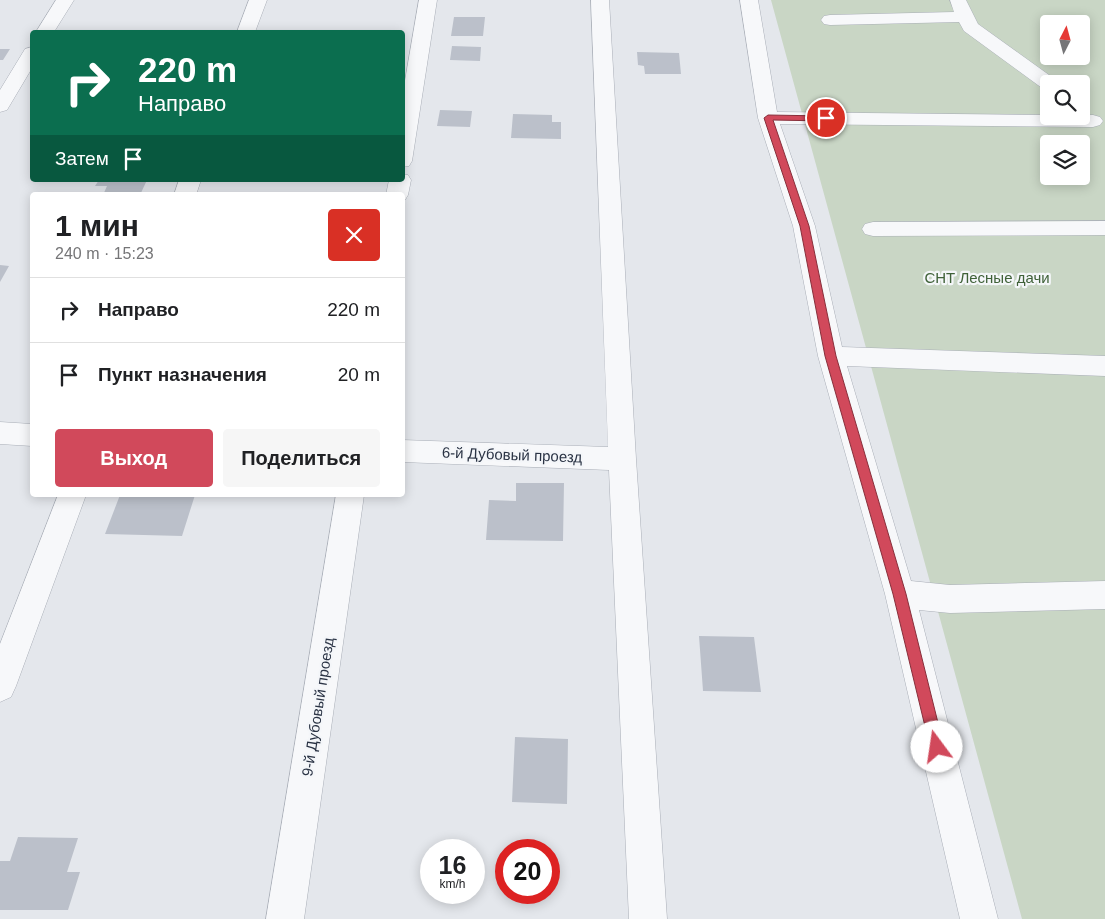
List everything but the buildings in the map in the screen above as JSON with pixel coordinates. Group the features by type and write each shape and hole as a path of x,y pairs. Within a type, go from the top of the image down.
{"street":[{"path":"46,30 65,0"},
{"path":"247,30 258,0"},
{"path":"405,142 428,0"},
{"path":"600,0 622,459 648,919"},
{"path":"749,0 768,118 804,226 830,356 900,594 979,919"},
{"path":"957,0 970,27 1040,78"},
{"path":"830,20 966,17"},
{"path":"0,106 30,57"},
{"path":"768,118 1093,121"},
{"path":"873,229 1105,228"},
{"path":"830,356 1105,366"},
{"path":"0,433 30,435"},
{"name":"6-й Дубовый проезд","path":"405,451 622,459"},
{"path":"0,686 71,497"},
{"name":"9-й Дубовый проезд","path":"285,919 350,497"},
{"path":"900,594 950,599 1105,595"}],"green space":[{"name":"СНТ Лесные дачи","path":"771,0 1105,0 1105,919 1022,919"}],"route":[{"path":"826,118 768,118 804,226 830,356 900,594 937,747"}]}
